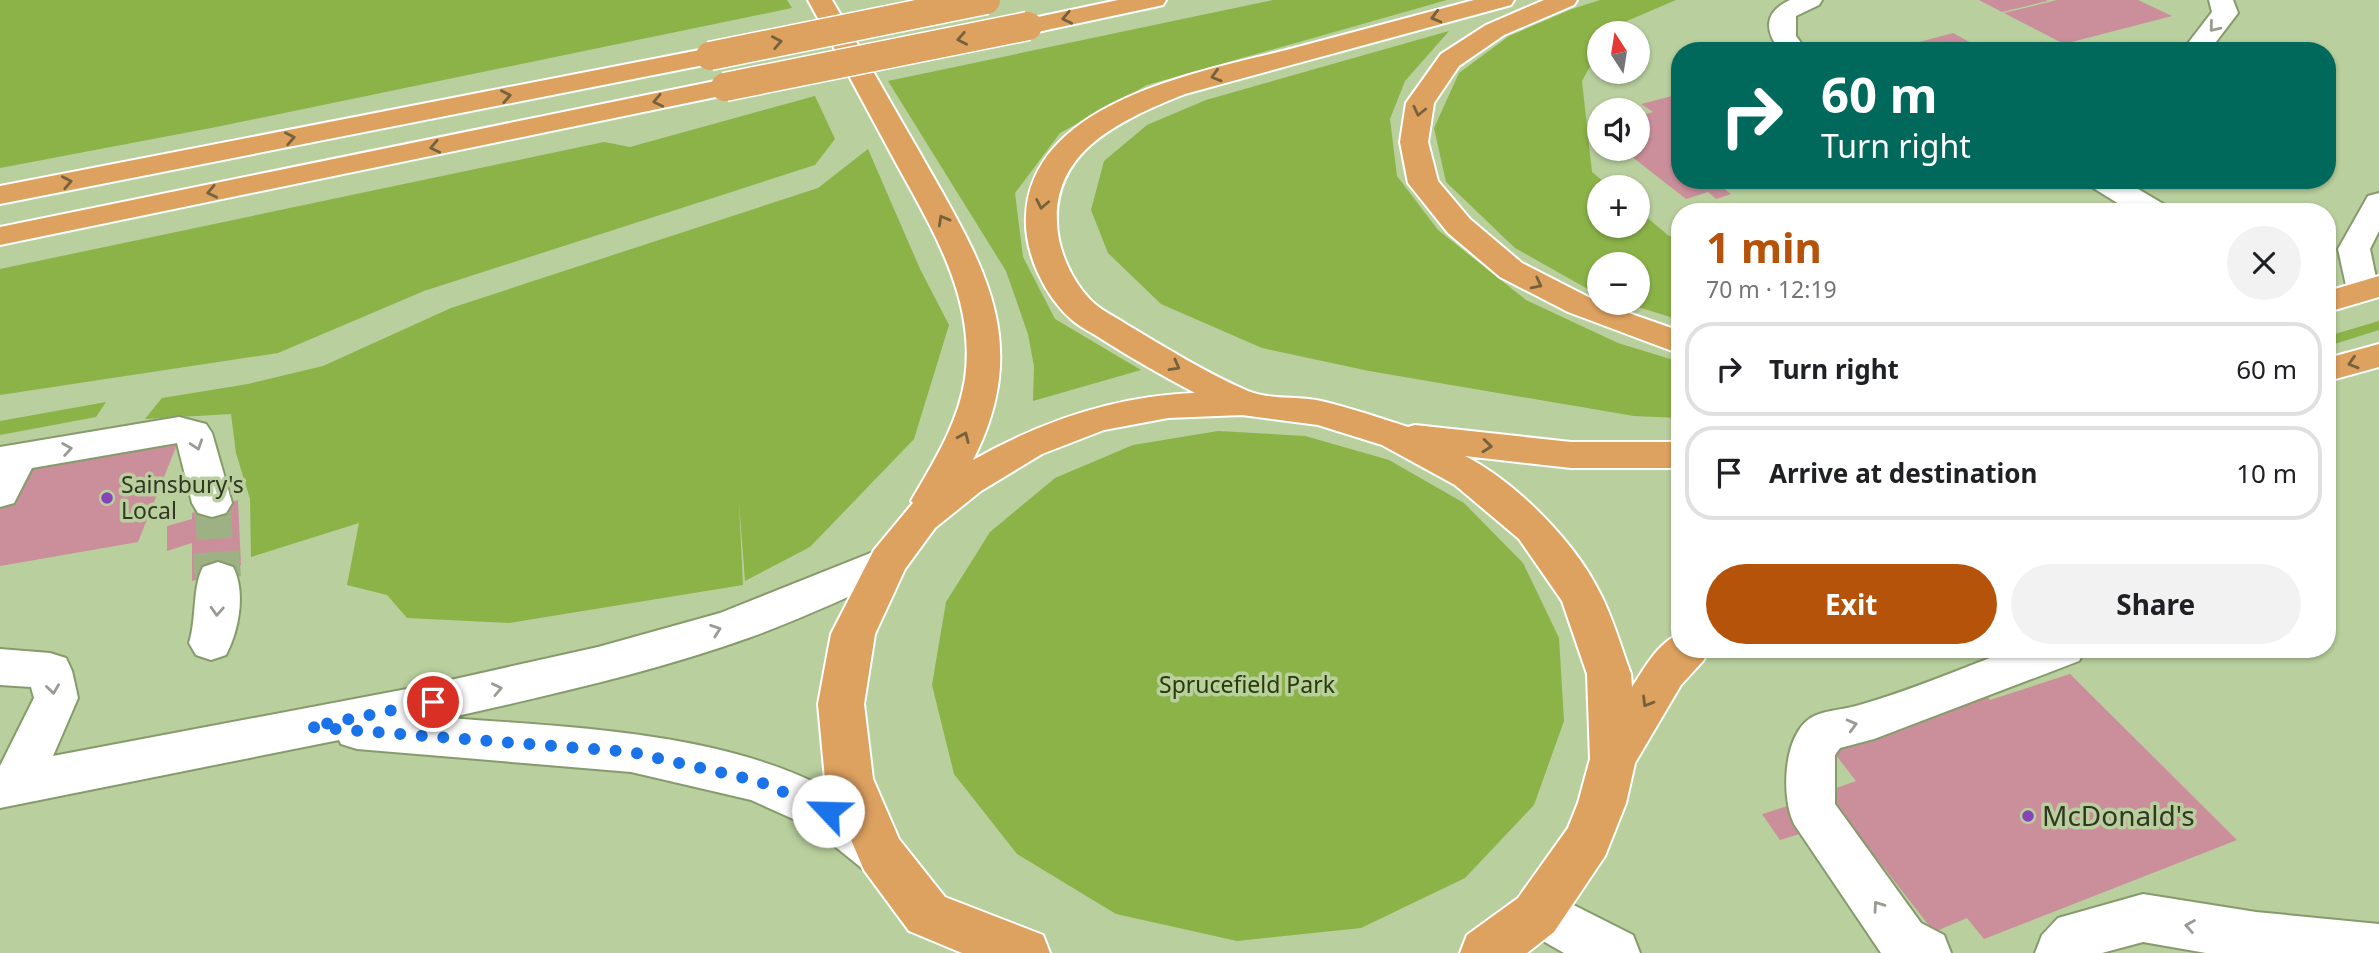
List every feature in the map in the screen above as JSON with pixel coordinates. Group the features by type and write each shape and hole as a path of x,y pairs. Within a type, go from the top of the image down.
{"highway":[{"path":"820,0 950,233 973,282 983,321 984,366 973,418 948,471 921,518 888,561 853,634 841,704 849,779 881,854 927,914 1006,949"},
{"path":"0,195 986,0"},
{"path":"0,236 1154,0"},
{"path":"1242,403 1124,338 1083,312 1064,289 1044,252 1040,230 1041,203 1052,172 1076,142 1106,121 1138,103 1175,88 1502,0"},
{"path":"1565,0 1495,30 1450,60 1420,103 1414,142 1423,183 1459,226 1511,270 1580,305 1671,340"},
{"path":"2336,299 2372,288"},
{"path":"2336,368 2379,355"},
{"path":"921,518 967,481 1029,445 1097,419 1168,405 1242,403 1320,413 1395,436 1469,475 1533,529 1581,596 1609,674 1612,760 1602,803 1588,840 1532,926 1486,953"},
{"path":"1395,436 1571,454 1671,455"},
{"path":"1612,760 1665,672 1679,658"}],"street":[{"path":"1787,42 1783,37 1784,12 1810,0"},
{"path":"2202,42 2224,13 2221,0"},
{"path":"2116,189 2139,203"},
{"path":"2372,288 2354,249 2379,202"},
{"path":"0,493 9,458 179,430 193,433 212,503"},
{"path":"8,785 531,682 684,642 810,597 888,561"},
{"path":"211,643 217,622 218,578"},
{"path":"1925,953 1903,941 1811,809 1812,749 1826,732 1858,725 2040,658"},
{"path":"0,667 50,671 55,698 8,785"},
{"path":"310,727 631,752 758,781 828,811 881,854"},
{"path":"2061,953 2076,935 2143,918 2243,945 2379,949"},
{"path":"1532,926 1614,953"}],"green space":[{"path":"0,0 787,0 792,8 216,127 0,168"},
{"path":"1273,0 1447,0 1147,85 1060,133 1015,193 1023,257 1055,319 1141,370 1033,401 1034,366 1028,334 1006,271 888,81"},
{"path":"1600,0 1676,0 1627,21 1587,21 1587,72 1582,81 1587,126 1587,161 1591,161 1592,172 1596,175 1587,175 1587,238 1650,238 1650,220 1671,237 1671,317 1650,311 1650,252 1587,252 1587,288 1515,248 1446,182 1434,128 1459,73 1509,36"},
{"path":"1449,31 1405,81 1390,119 1397,176 1438,230 1526,300 1618,343 1671,359 1671,418 1634,416 1369,371 1262,348 1161,304 1108,253 1091,210 1104,161 1147,125 1206,100"},
{"path":"815,96 835,139 815,165 424,291 278,353 0,395 0,269 604,142 630,147"},
{"path":"868,149 920,269 949,325 914,439 810,547 745,581 739,502 743,585 509,623 407,618 387,595 347,585 359,523 251,557 250,499 236,453 231,414 145,419 162,398 248,384 323,366 451,308 818,188"},
{"path":"2379,321 2379,330 2336,343 2336,334"},
{"path":"106,402 96,417 0,435 0,421"},
{"name":"Sprucefield Park","path":"1218,431 1305,436 1389,460 1464,503 1523,563 1559,638 1564,721 1534,805 1465,878 1361,928 1237,941 1116,914 1017,854 954,774 932,685 946,602 990,532 1055,478 1133,445"}],"building":[{"path":"1979,0 2047,0 2047,1 2002,12"},
{"path":"2057,0 2138,0 2172,16 2072,42 2060,42 2004,13"},
{"path":"1953,33 1970,42 1919,42"},
{"path":"1671,96 1671,187 1637,161 1650,161 1650,113 1653,112 1650,110 1650,102"},
{"path":"1673,189 1724,189 1731,194 1716,199 1708,192 1686,199"},
{"name":"Sainsbury's Local","path":"180,437 138,542 0,566 0,466"},
{"path":"238,500 241,565 192,581 192,543 167,551 167,526 192,519 192,513"},
{"name":"McDonald's","path":"2070,674 2237,840 1984,939 1967,918 1934,932 1825,792 1856,781 1824,740 1979,688 1990,700"},
{"path":"1801,802 1819,828 1780,840 1762,814"}],"tunnel":[{"path":"212,503 216,554"},
{"path":"216,552 218,578"}],"place":[{"name":"Sainsbury's Local","path":"107,498"},
{"name":"McDonald's","path":"2028,816"}],"route":[{"path":"433,702 310,727 631,752 758,781 828,811"}]}
